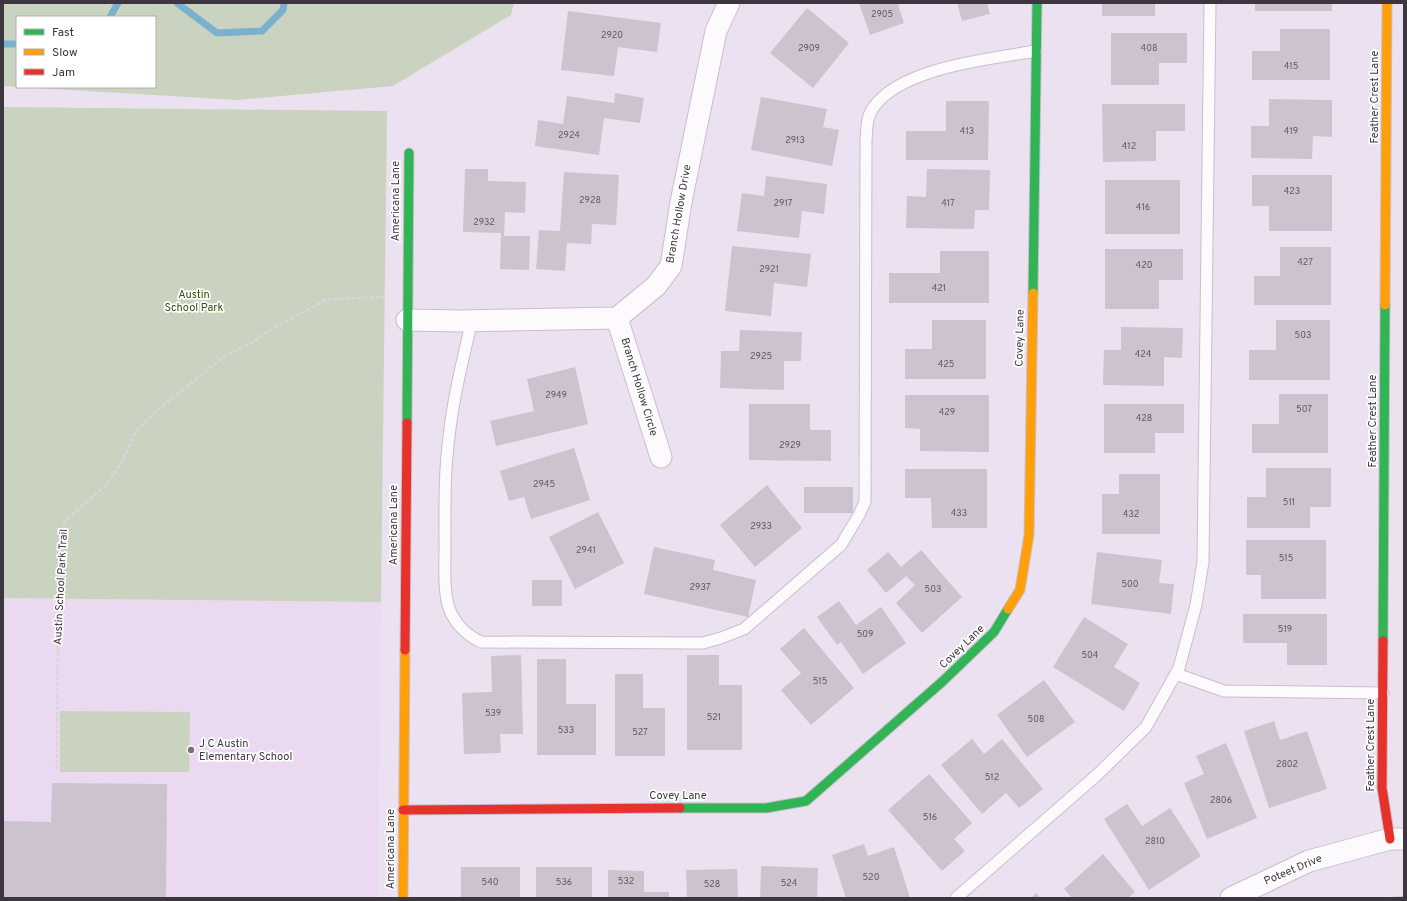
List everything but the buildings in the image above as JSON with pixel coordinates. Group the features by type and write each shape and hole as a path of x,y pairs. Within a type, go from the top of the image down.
{"street":[{"name":"Branch Hollow Drive","path":"617,318 656,286 671,266 681,202 716,31 728,3"},
{"name":"Covey Lane","path":"403,810 766,808 806,801 944,681 994,632 1020,590 1029,534 1037,3"},
{"name":"Feather Crest Lane","path":"1388,3 1382,788 1397,839"},
{"name":"Americana Lane","path":"403,898 409,153"},
{"path":"407,320 617,318"},
{"name":"Branch Hollow Circle","path":"617,318 661,457"},
{"name":"Poteet Drive","path":"1231,898 1309,861 1397,839"}],"lane":[{"path":"956,898 1098,774 1146,727 1179,668 1196,605 1203,562 1210,3"},
{"path":"472,320 449,436 445,483 445,586 450,612 459,627 469,636 481,642 703,643 744,629 842,545 865,502 866,141 868,120 872,109 883,97 909,79 956,65 1036,52"},
{"path":"1176,674 1224,691 1383,693"}],"path":[{"name":"Austin School Park Trail","path":"57,770 58,622 61,594 62,530 66,520 104,487 123,460 136,431 161,407 225,356 252,343 279,325 326,300 407,297"}],"shaded area":[{"name":"J C Austin Elementary School","path":"3,598 381,602 378,898 3,898"}],"green space":[{"path":"3,3 514,3 511,15 393,86 238,100 37,88 156,88 156,16 16,16 16,87 3,86"},
{"name":"Austin School Park","path":"3,107 387,111 381,602 3,598"},
{"path":"60,711 190,712 189,772 60,772"}],"waterway":[{"path":"111,16 118,3"},
{"path":"177,3 217,33 262,31 283,10 284,3"},
{"path":"3,44 16,44"}],"traffic: fast":[{"path":"1033,293 1037,3"},
{"path":"407,423 409,153"},
{"path":"1383,641 1385,305"},
{"path":"680,808 766,808 806,801 943,681 994,632 1008,609"}],"traffic: slow":[{"path":"1385,305 1387,3"},
{"path":"1008,609 1020,590 1029,535 1033,293"},
{"path":"403,898 405,650"}],"traffic: jam":[{"path":"405,650 407,423"},
{"path":"1383,641 1382,788 1390,839"},
{"path":"403,810 680,808"}],"place":[{"name":"J C Austin Elementary School","path":"191,750"}]}
